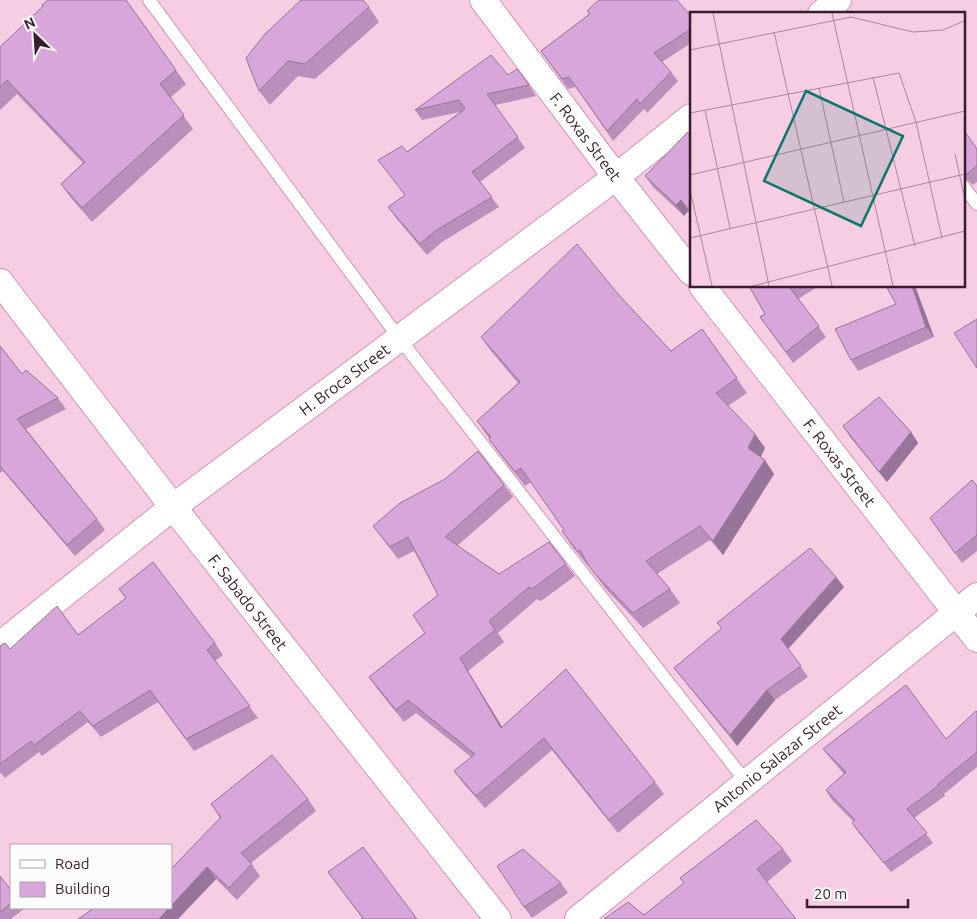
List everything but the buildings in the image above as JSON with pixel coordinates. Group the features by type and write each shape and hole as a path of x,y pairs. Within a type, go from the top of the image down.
{"street":[{"name":"F. Roxas Street","path":"483,0 616,177 690,271"},
{"name":"H. Broca Street","path":"0,645 174,507 616,177 690,118"},
{"name":"F. Sabado Street","path":"0,282 498,919"},
{"name":"F. Roxas Street","path":"704,288 977,638"},
{"name":"Antonio Salazar Street","path":"578,919 977,596"}],"lane":[{"path":"149,0 399,338 747,783"},
{"path":"964,187 977,204"}]}
